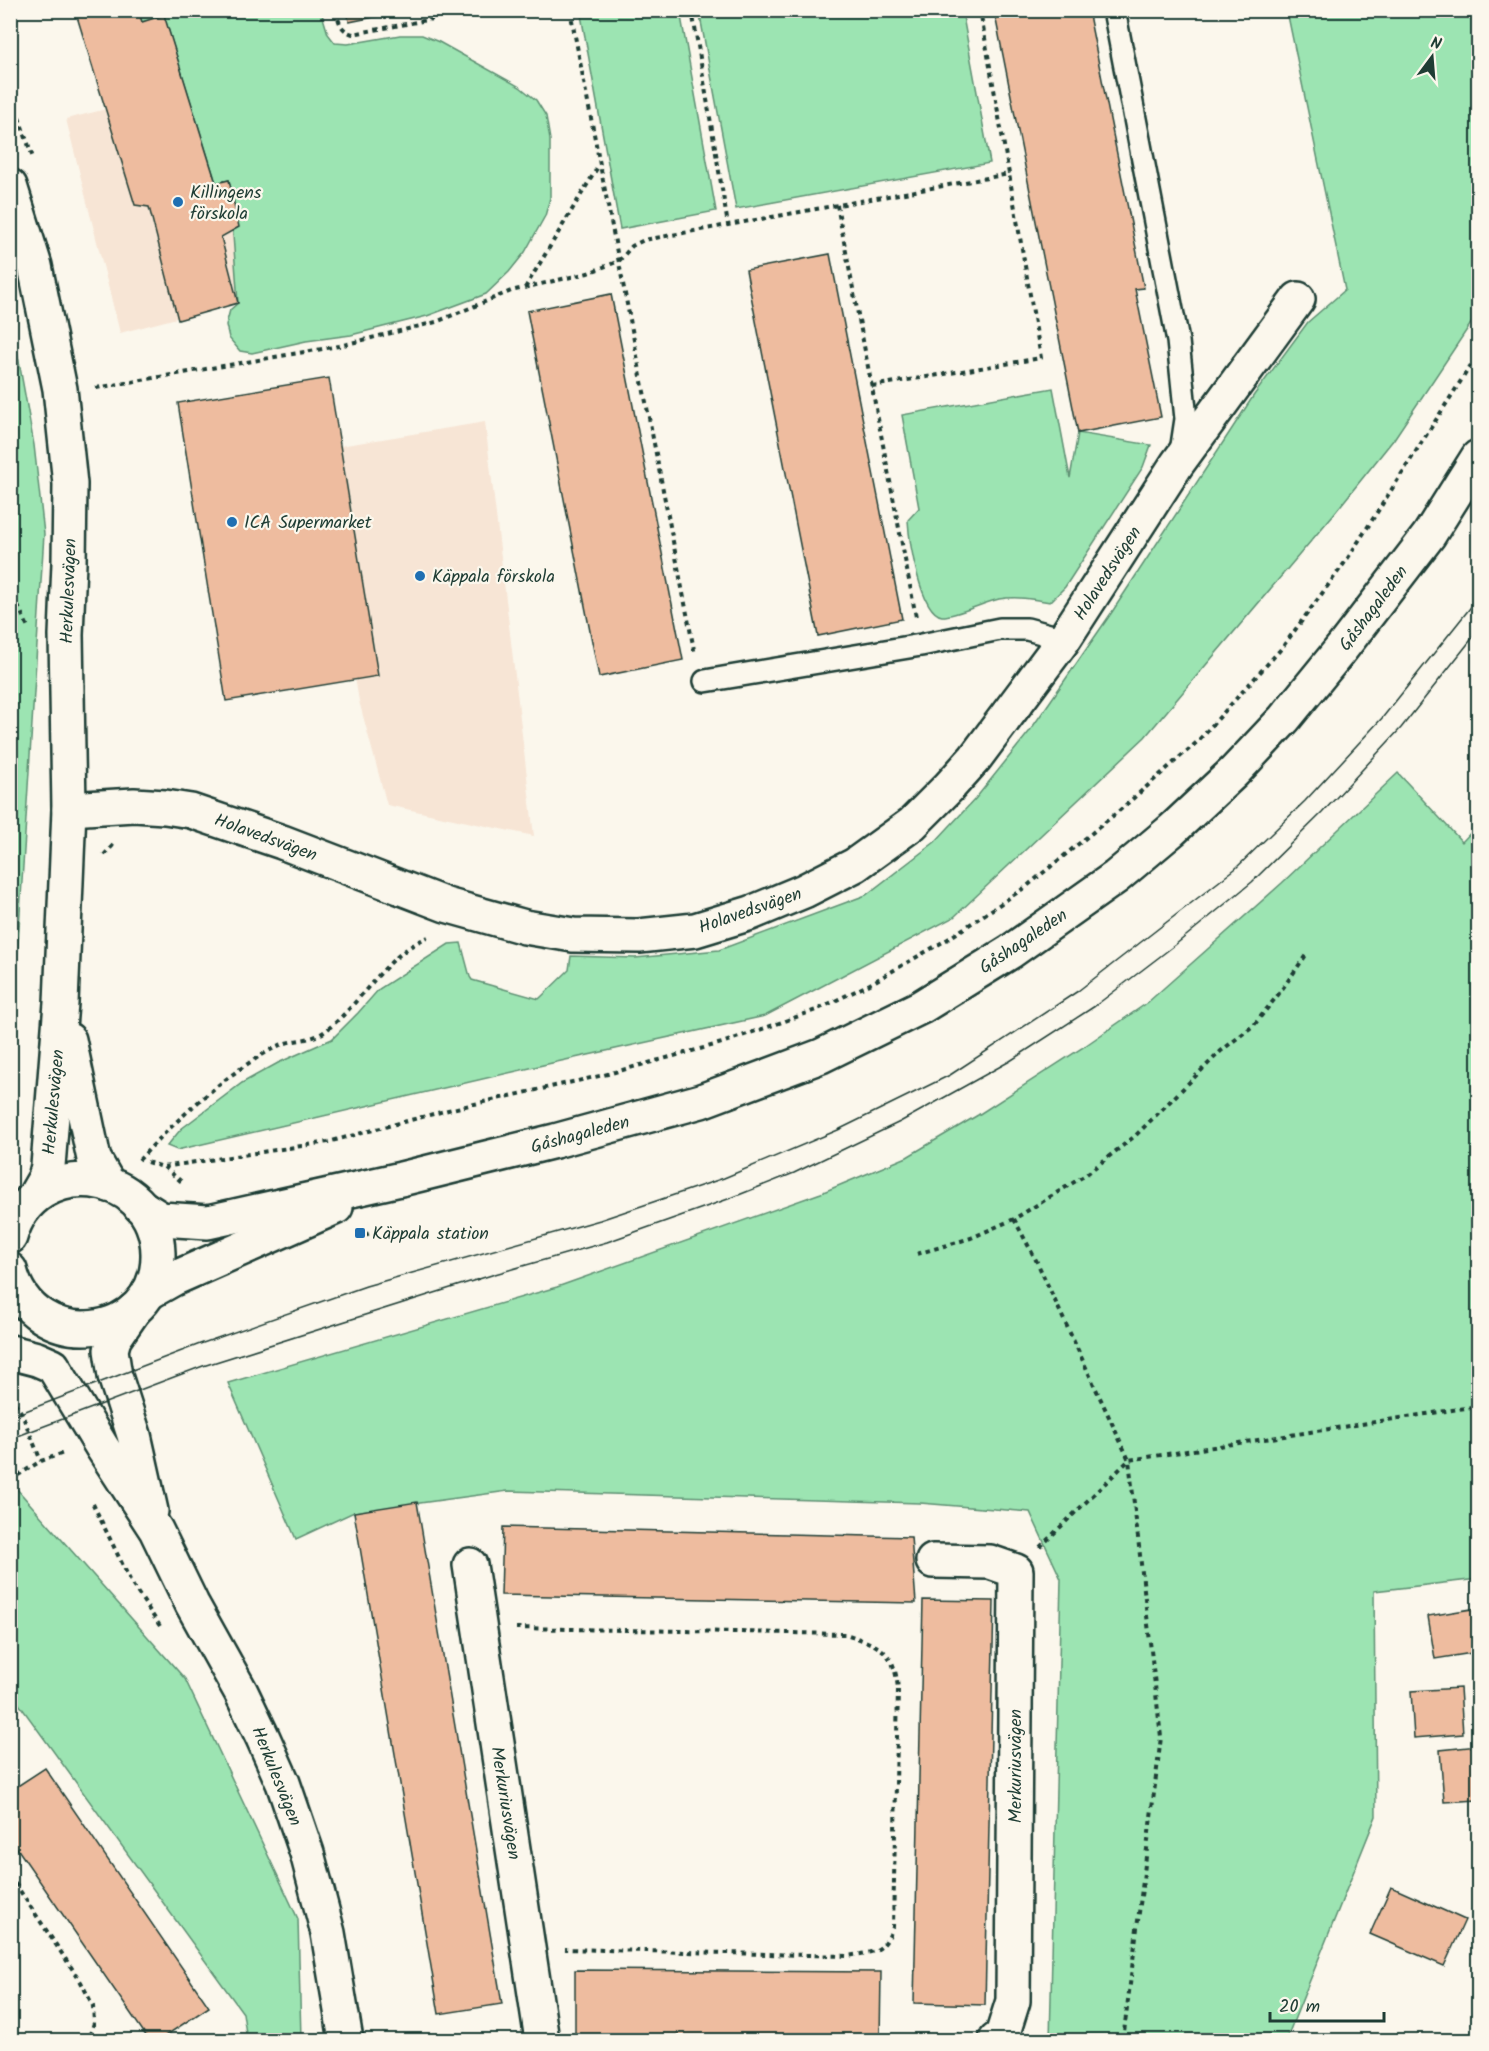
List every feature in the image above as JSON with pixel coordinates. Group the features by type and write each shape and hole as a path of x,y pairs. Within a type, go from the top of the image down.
{"street":[{"name":"Herkulesvägen","path":"10,186 35,266 60,389 70,484 66,635 69,809 61,1003 48,1166 42,1186 34,1197"},
{"name":"Holavedsvägen","path":"69,809 134,805 191,811 282,842 446,905 525,927 573,935 639,936 695,930 751,913 804,891 855,865 912,824 975,758 1064,639 1177,464 1298,299"},
{"name":"Gåshagaleden","path":"12,1231 34,1197 51,1187 74,1180 88,1180 122,1190 140,1206 161,1219 208,1222 401,1179 555,1141 712,1097 821,1056 921,1007 1010,952 1116,877 1172,830 1248,757 1284,719 1342,648 1429,535 1479,457"},
{"name":"Herkulesvägen","path":"61,1003 94,1159 109,1185"},
{"name":"Gåshagaleden","path":"28,1310 71,1328 92,1329 110,1324 173,1280 401,1179"},
{"name":"Gåshagaleden","path":"140,1206 153,1226 158,1250 156,1271 142,1300"},
{"path":"10,1270 28,1310"},
{"name":"Herkulesvägen","path":"142,1300 114,1339 111,1350 115,1376 134,1435 156,1530"},
{"name":"Herkulesvägen","path":"28,1310 53,1366 156,1530 192,1604 241,1692 283,1783 307,1853 328,1933 346,2040"},
{"path":"10,1352 53,1366"},
{"path":"933,1562 990,1562 1016,1571"},
{"name":"Merkuriusvägen","path":"470,1565 542,2040"},
{"name":"Merkuriusvägen","path":"996,2040 1002,2036 1013,2001 1016,1571"}],"lane":[{"name":"Holavedsvägen","path":"1114,10 1178,341 1186,419 1184,441 1177,464"},
{"path":"705,681 921,645 1000,629 1027,629 1064,639"}],"path":[{"path":"336,10 340,26 346,32 353,34 480,10"},
{"path":"570,10 694,655 705,681"},
{"path":"692,10 728,225"},
{"path":"872,386 1041,358 980,10"},
{"path":"525,288 600,164"},
{"path":"60,389 89,389 339,345 436,322 511,291 588,273 619,261 632,246 644,240 1009,174"},
{"path":"837,205 921,645"},
{"path":"102,859 106,851 121,838"},
{"path":"139,1160 157,1140 231,1076 282,1044 309,1039 323,1033 397,957 431,935"},
{"path":"917,1254 971,1238 1014,1219 1084,1176 1135,1136 1221,1051 1254,1024 1306,955"},
{"path":"1014,1219 1037,1262 1129,1460 1161,1737 1123,2040"},
{"path":"10,1395 21,1412 41,1461"},
{"path":"1016,1571 1129,1460 1479,1406"},
{"path":"10,1480 41,1461 68,1452"},
{"path":"88,1495 132,1586 163,1630"},
{"path":"480,1627 846,1634 874,1644 889,1654 896,1675 898,1689 893,1928 888,1942 873,1952 848,1956 528,1948"},
{"path":"10,1876 81,1982 93,2006 93,2023 88,2037 84,2040"}],"shaded area":[{"name":"Killingens förskola","path":"228,79 297,286 120,333 66,119"},
{"name":"Käppala förskola","path":"485,422 534,836 387,805 359,701 316,450"}],"green space":[{"path":"606,10 680,11 716,211 620,229 581,15"},
{"path":"138,11 321,11 328,34 335,43 348,44 400,35 422,35 520,87 536,100 546,116 550,140 550,198 545,216 525,252 509,272 486,294 427,316 351,335 306,341 252,353 240,351 229,338 226,325 230,310 238,303 229,180 216,183 164,16 142,22"},
{"path":"699,11 962,11 990,163 736,209"},
{"path":"1287,11 1478,11 1478,313 1394,439 1333,515 1145,737 954,917 765,1016 177,1150 167,1146 181,1129 242,1083 278,1063 332,1039 379,989 449,944 461,943 472,980 539,999 569,970 571,956 635,958 719,950 866,895 935,842 976,798 1029,732 1112,612 1254,395 1308,322 1345,290"},
{"path":"11,317 34,445 44,534 11,1055"},
{"path":"1053,388 1070,478 1078,433 1151,445 1143,467 1065,587 1050,602 1006,598 947,616 934,612 922,589 913,558 908,520 919,508 902,415"},
{"path":"1398,773 1462,842 1478,825 1478,1579 1374,1591 1376,1816 1286,2040 1050,2040 1061,1579 1030,1512 920,1503 508,1491 354,1512 296,1539 228,1383 557,1287 821,1193 907,1157 978,1115 1147,1003 1282,883"},
{"path":"16,1488 185,1679 298,1919 301,2040 247,2040 243,2013 14,1697 11,1699 10,1491"}],"building":[{"path":"75,10 138,10 142,22 164,15 216,183 229,180 239,227 221,237 238,303 178,320 149,207 135,205"},
{"path":"347,10 409,10 349,22"},
{"path":"994,10 1088,10 1144,288 1135,289 1161,417 1078,433"},
{"path":"830,254 902,619 818,636 746,270"},
{"path":"611,294 683,660 599,677 527,311"},
{"path":"329,378 378,676 226,701 178,403"},
{"path":"417,1502 502,2004 439,2014 354,1512"},
{"path":"503,1527 911,1537 916,1603 501,1595"},
{"path":"923,1600 994,1601 985,2005 914,2003"},
{"path":"1478,1608 1478,1652 1435,1659 1428,1616"},
{"path":"1460,1688 1463,1734 1414,1738 1411,1691"},
{"path":"1478,1746 1478,1800 1444,1802 1440,1750"},
{"path":"45,1768 209,2007 159,2040 149,2040 10,1838 10,1791"},
{"path":"1391,1887 1465,1920 1444,1966 1370,1934"},
{"path":"575,1970 881,1972 880,2040 575,2040"}],"tram line":[{"path":"10,1417 200,1344 366,1286 600,1220 724,1178 838,1130 950,1075 1078,991 1235,869 1305,801 1383,717 1478,598"},
{"path":"10,1439 203,1366 495,1274 607,1242 731,1198 794,1173 900,1122 1010,1061 1095,1006 1252,882 1322,813 1401,728 1478,631"}],"place":[{"name":"Killingens förskola","path":"178,202"},
{"name":"ICA Supermarket","path":"232,522"},
{"name":"Käppala förskola","path":"420,576"},
{"name":"Käppala station","path":"360,1233"}]}
